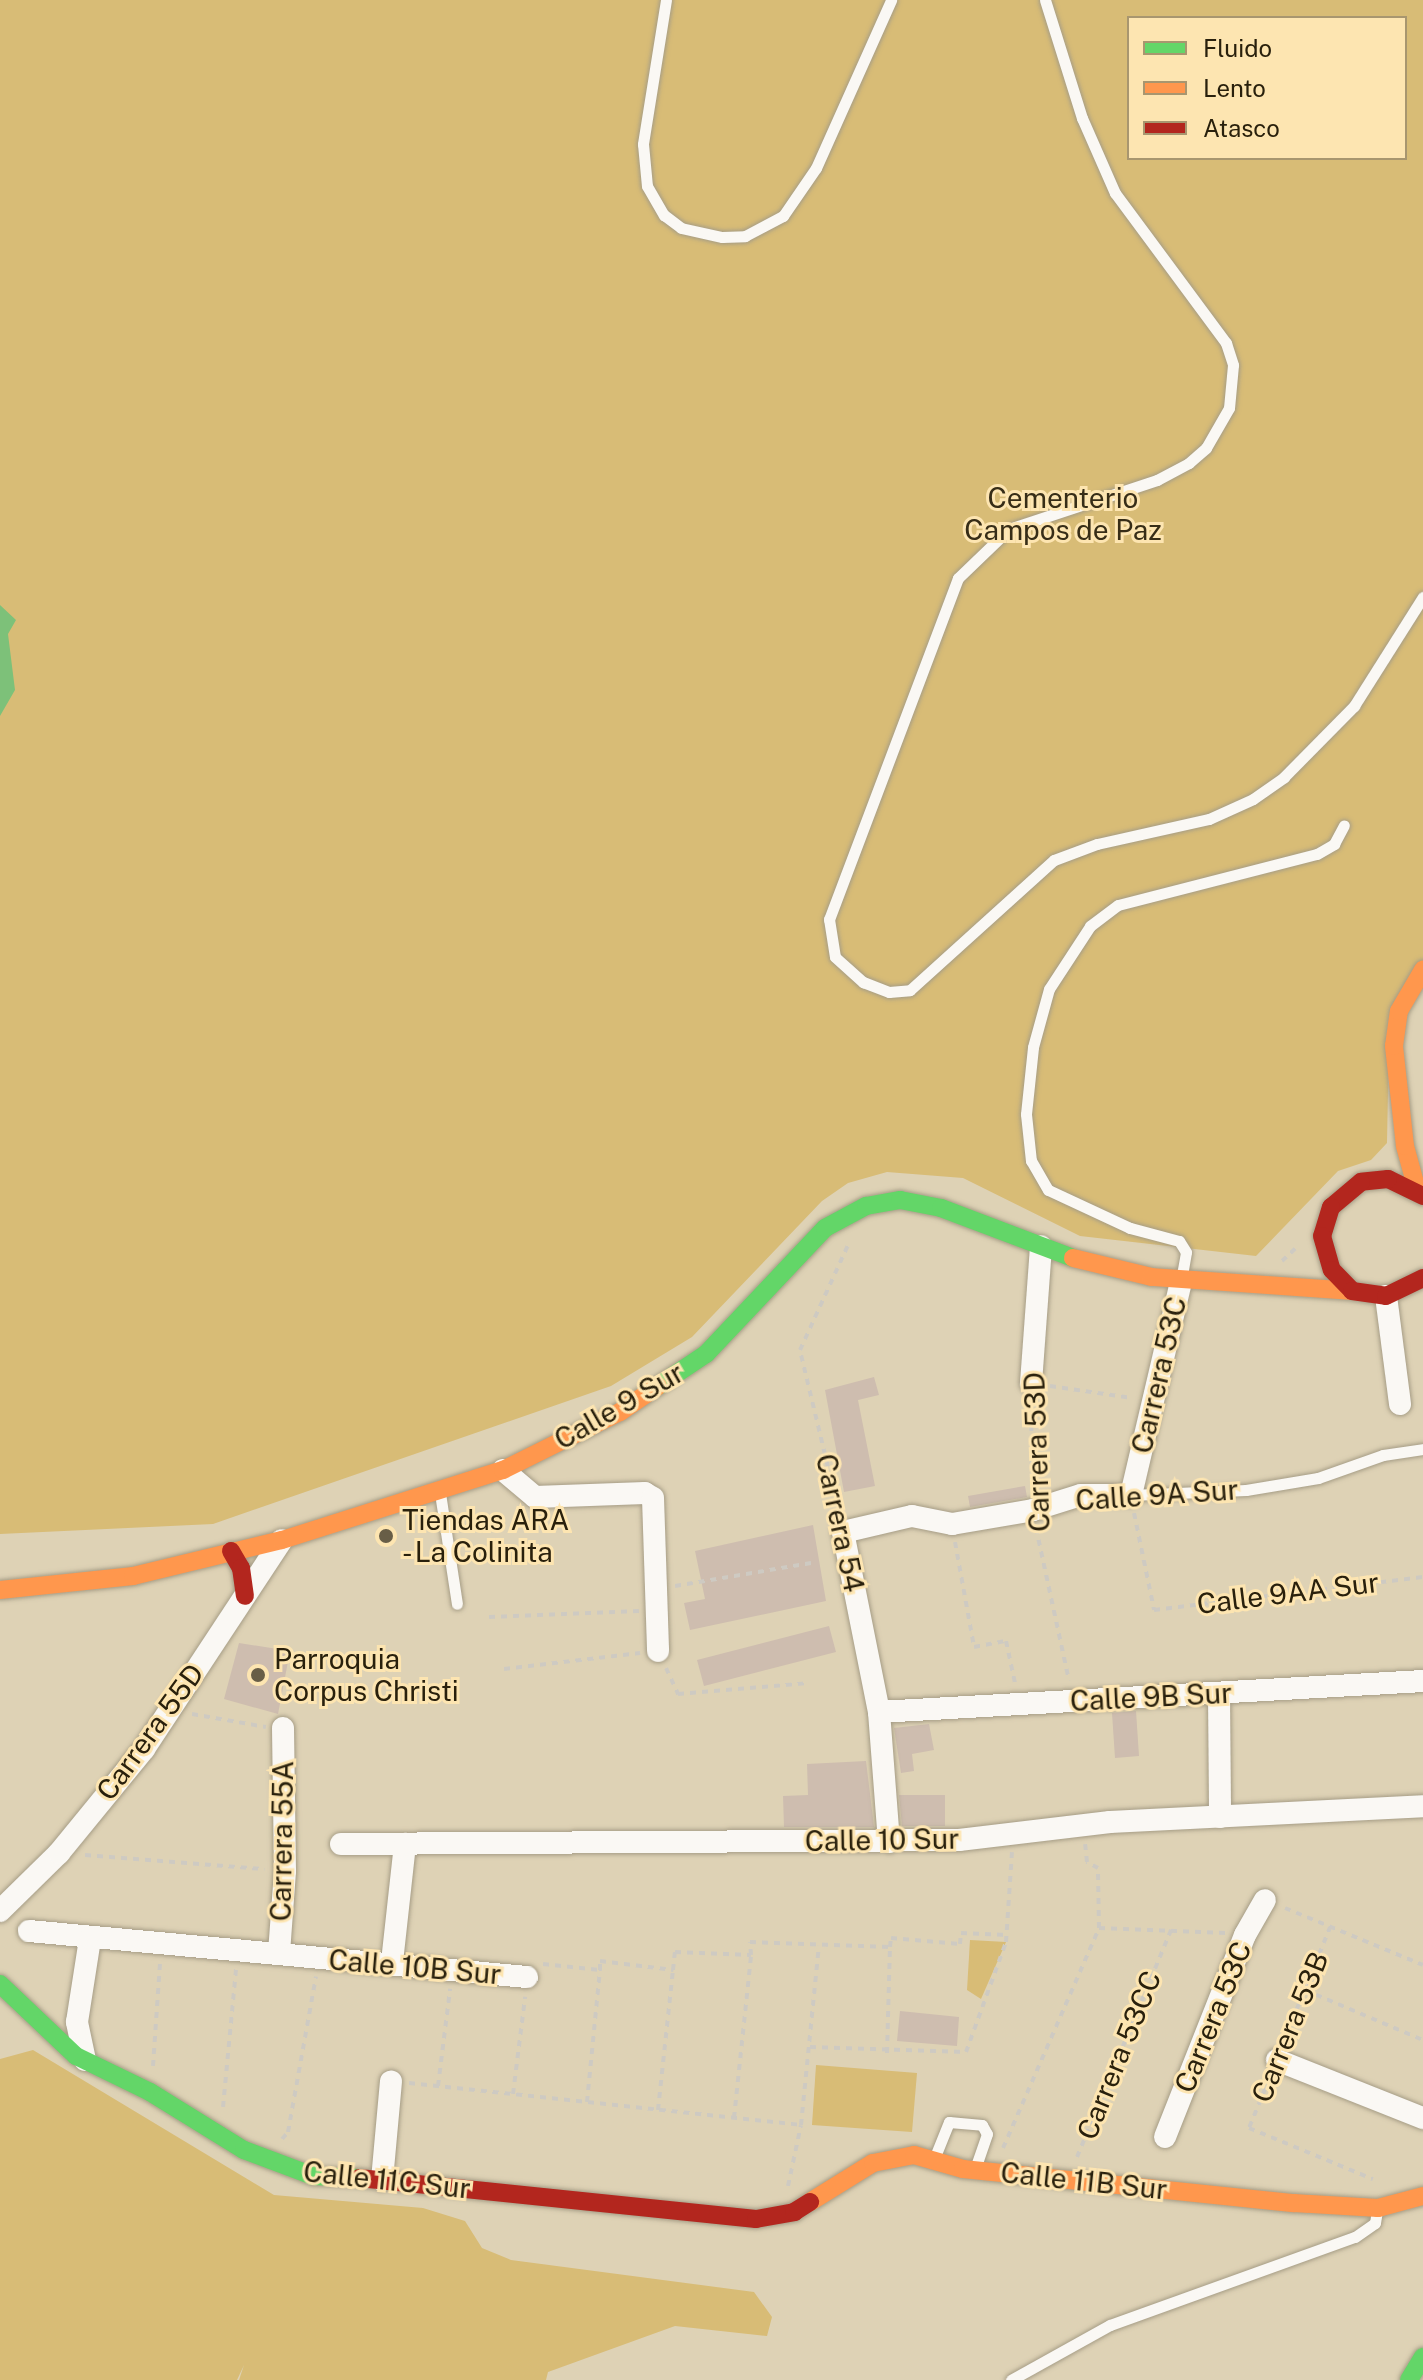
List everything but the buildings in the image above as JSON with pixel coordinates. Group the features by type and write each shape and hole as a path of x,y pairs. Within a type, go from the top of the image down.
{"main road":[{"path":"1420,1192 1405,1146 1394,1046 1399,1011 1423,970"},
{"path":"1388,1179 1405,1146"},
{"path":"1280,1285 1302,1267 1322,1236 1325,1219 1339,1197 1361,1182 1388,1179 1420,1192"},
{"name":"Calle 9 Sur","path":"0,1590 133,1576 282,1540 503,1470 620,1412 706,1354 825,1228 866,1206 900,1200 941,1208 1091,1265 1181,1281 1280,1285 1392,1295 1421,1305"},
{"path":"1322,1236 1332,1270 1352,1291"},
{"path":"1392,1295 1423,1278"},
{"path":"231,1551 241,1568 245,1596"},
{"name":"Calle 11C Sur","path":"0,1984 62,2044 85,2060 265,2160 313,2176 382,2180 652,2211 781,2216"},
{"name":"Calle 11B Sur","path":"781,2216 873,2163 914,2155 984,2171 1068,2180 1378,2208 1416,2203"},
{"path":"1409,2380 1423,2357"}],"street":[{"name":"Carrera 53D","path":"1031,1383 1041,1246"},
{"name":"Carrera 53C","path":"1131,1495 1156,1402 1181,1281"},
{"path":"1392,1295 1400,1404"},
{"path":"503,1470 535,1497 645,1493 655,1503 653,1600 658,1651"},
{"name":"Calle 9A Sur","path":"843,1532 912,1516 952,1524 1033,1510 1081,1495 1131,1495"},
{"name":"Carrera 54","path":"843,1532 879,1712 889,1842"},
{"name":"Carrera 55D","path":"0,1911 59,1853 170,1709 282,1540"},
{"name":"Calle 9B Sur","path":"879,1712 1423,1681"},
{"path":"1219,1694 1220,1817"},
{"name":"Carrera 55A","path":"279,1953 285,1871 283,1728"},
{"name":"Calle 10 Sur","path":"341,1844 889,1842 1013,1834 1083,1825 1423,1806"},
{"path":"392,1962 405,1844"},
{"name":"Carrera 53C","path":"1165,2137 1245,1935 1265,1900"},
{"name":"Calle 10B Sur","path":"29,1931 90,1939 392,1962 527,1977"},
{"path":"85,2060 77,2022 90,1939"},
{"path":"62,2044 77,2022"},
{"path":"1277,2060 1423,2118"},
{"path":"382,2180 391,2081"}],"lane":[{"path":"666,0 643,144 647,186 664,215 681,228 722,237 745,236 783,216 816,168 891,0"},
{"path":"1045,0 1082,118 1115,193 1226,343 1233,365 1229,408 1206,448 1189,463 1157,480 1009,529 958,578 829,919 835,957 863,982 889,992 910,990 1054,860 1097,844 1209,819 1253,799 1284,777 1354,706 1423,597"},
{"path":"1181,1281 1184,1245 1130,1228 1048,1190 1031,1161 1026,1114 1033,1047 1049,989 1090,926 1118,905 1317,854 1334,844 1344,825"},
{"name":"Calle 9A Sur","path":"1131,1495 1260,1488 1318,1478 1383,1455 1423,1449"},
{"path":"440,1492 457,1604"},
{"path":"934,2160 949,2122 982,2125 987,2134 984,2171"},
{"path":"1011,2380 1110,2325 1355,2237 1375,2223 1378,2208"}],"path":[{"name":"Carrera 54","path":"843,1532 800,1350 851,1238"},
{"path":"1031,1383 1156,1402"},
{"name":"Carrera 53D","path":"1031,1383 1033,1510 1073,1702"},
{"name":"Calle 9AA Sur","path":"1131,1495 1154,1610 1423,1577"},
{"path":"952,1524 974,1647 1006,1641 1019,1705"},
{"path":"489,1617 653,1600 811,1563"},
{"path":"504,1669 658,1651 678,1694 808,1683"},
{"path":"170,1709 255,1726"},
{"path":"984,2171 1099,1928 1098,1868 1087,1862 1083,1825"},
{"path":"810,2047 887,2053 966,2052 1007,1935 1013,1834"},
{"path":"59,1853 285,1871"},
{"path":"1265,1900 1423,1965"},
{"name":"Carrera 53B","path":"1330,1927 1249,2128 1373,2179"},
{"path":"1099,1928 1245,1935"},
{"name":"Carrera 53CC","path":"1068,2180 1171,1930"},
{"path":"887,2053 891,1938 960,1944 961,1933 1007,1935"},
{"path":"734,2118 750,1942 890,1947"},
{"path":"153,2070 161,1945"},
{"path":"781,2216 801,2125 819,1946"},
{"path":"224,2115 238,1950"},
{"path":"658,2110 675,1952 751,1955"},
{"path":"265,2160 288,2132 319,1958"},
{"name":"Calle 10B Sur","path":"527,1977 530,1962 600,1970 600,1961 673,1970"},
{"path":"438,2086 452,1970"},
{"path":"587,2102 600,1970"},
{"path":"513,2094 527,1977"},
{"path":"1305,1990 1423,2040"},
{"path":"391,2081 801,2125"}],"green space":[{"name":"Cementerio Campos de Paz","path":"0,0 1423,0 1423,966 1389,1039 1387,1143 1371,1160 1338,1171 1256,1256 1080,1236 963,1178 887,1172 848,1183 822,1201 692,1337 611,1386 213,1524 0,1534"},
{"path":"970,1940 1006,1942 981,1999 967,1990"},
{"path":"33,2050 274,2195 423,2208 465,2221 482,2248 511,2260 754,2292 772,2317 767,2336 675,2326 548,2372 546,2380 239,2380 244,2365 237,2380 0,2380 0,2059"},
{"path":"816,2065 917,2073 912,2132 812,2125"}],"shaded area":[{"path":"0,605 16,620 8,634 15,690 0,716"}],"traffic: fast":[{"path":"658,1386 706,1354 825,1228 866,1206 900,1200 941,1208 1073,1258"},
{"path":"0,1984 76,2056 150,2092 244,2150 313,2176 359,2178"},
{"path":"1409,2380 1423,2357"}],"traffic: slow":[{"path":"1417,1190 1405,1146 1394,1046 1399,1011 1423,970"},
{"path":"1073,1258 1152,1277 1352,1291"},
{"path":"0,1590 133,1576 282,1540 503,1470 620,1412 658,1386"},
{"path":"810,2202 873,2163 914,2155 963,2169 1294,2203 1378,2208 1423,2196"}],"traffic: jam":[{"path":"1423,1196 1388,1179 1361,1182 1331,1207 1322,1236 1332,1270 1352,1291 1386,1296 1423,1278"},
{"path":"231,1551 241,1568 245,1596"},
{"path":"359,2178 756,2219 794,2212 810,2202"}],"place":[{"name":"Tiendas ARA - La Colinita","path":"386,1536"},
{"name":"Parroquia Corpus Christi","path":"258,1675"}]}
